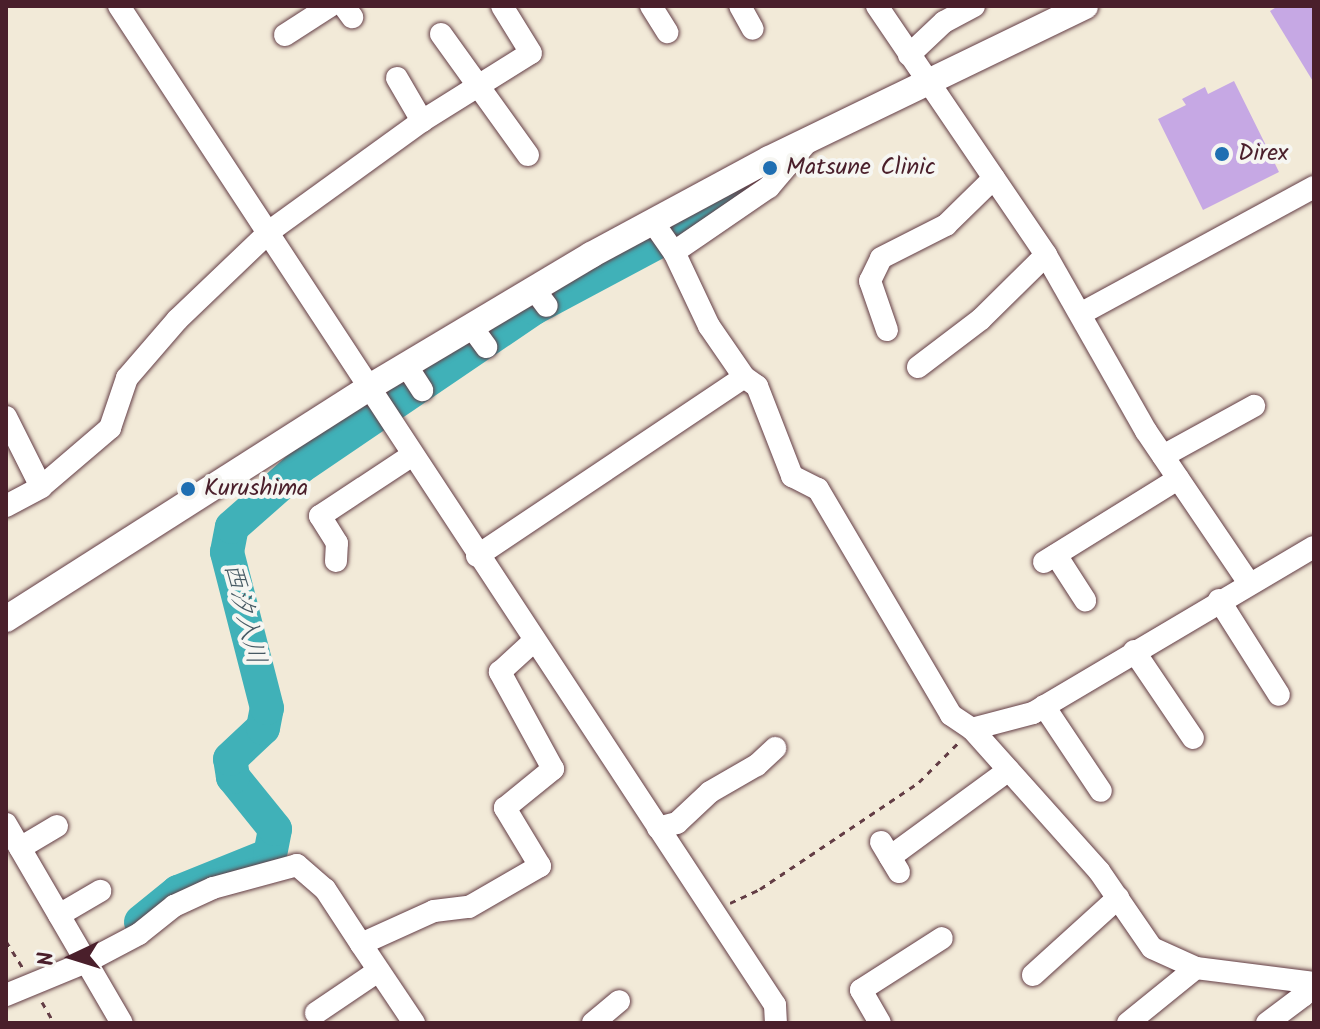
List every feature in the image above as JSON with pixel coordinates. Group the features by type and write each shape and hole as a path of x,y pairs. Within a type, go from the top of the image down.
{"street":[{"path":"119,6 270,231 411,456 658,828 710,912 775,1005 776,1023"},
{"path":"285,35 330,6"},
{"path":"6,506 41,487 110,428 127,378 177,320 270,231 422,121 531,53 502,6"},
{"path":"651,6 667,32"},
{"path":"740,6 753,29"},
{"path":"877,6 1046,255 1163,456 1249,583"},
{"path":"909,55 944,22 974,6"},
{"path":"663,237 810,138 1085,6"},
{"path":"441,34 475,88 491,98 528,155"},
{"path":"397,78 422,121"},
{"path":"6,619 377,403 541,297 769,187 810,138"},
{"path":"887,330 870,281 881,258 946,225 994,178"},
{"path":"1082,313 1314,187"},
{"path":"663,237 709,326 744,377 757,386 792,476 818,489 951,715 972,729 1009,770 1118,898 1152,948 1196,968 1309,983 1303,996 1267,1023"},
{"path":"918,367 981,319 1046,255"},
{"path":"477,556 744,377"},
{"path":"1163,456 1254,406"},
{"path":"6,417 41,487"},
{"path":"336,561 337,543 320,516 411,456"},
{"path":"1085,600 1050,559 1178,479"},
{"path":"972,729 1044,706 1219,600 1314,547"},
{"path":"1219,600 1279,695"},
{"path":"361,944 434,911 469,907 540,866 505,808 553,769 500,672 534,641"},
{"path":"1134,651 1193,738"},
{"path":"1044,706 1101,791"},
{"path":"658,828 677,823 710,792 757,765 775,748"},
{"path":"890,857 1009,770"},
{"path":"6,824 122,1023"},
{"path":"20,848 57,826"},
{"path":"6,995 83,957 139,934 174,906 213,888 297,865 325,889 414,1023"},
{"path":"59,915 100,891"},
{"path":"1033,975 1118,898"},
{"path":"880,1023 861,990 942,938"},
{"path":"1128,1023 1196,968"},
{"path":"312,1020 378,971"},
{"path":"593,1023 619,1001"}],"path":[{"path":"710,912 760,889 919,782 972,729"},
{"path":"6,941 24,970"}],"building":[{"path":"1278,6 1314,6 1314,83 1270,11"},
{"name":"Direx","path":"1234,81 1279,172 1203,210 1158,119 1186,105 1182,99 1205,87 1208,94"}],"waterway":[{"name":"西汐入川","path":"141,922 178,892 270,855 275,829 233,777 230,759 263,728 267,708 227,552 232,527 300,467 534,308 738,199"}],"place":[{"name":"Direx","path":"1222,154"},
{"name":"Matsune Clinic","path":"770,168"},
{"name":"Kurushima","path":"188,489"}]}
